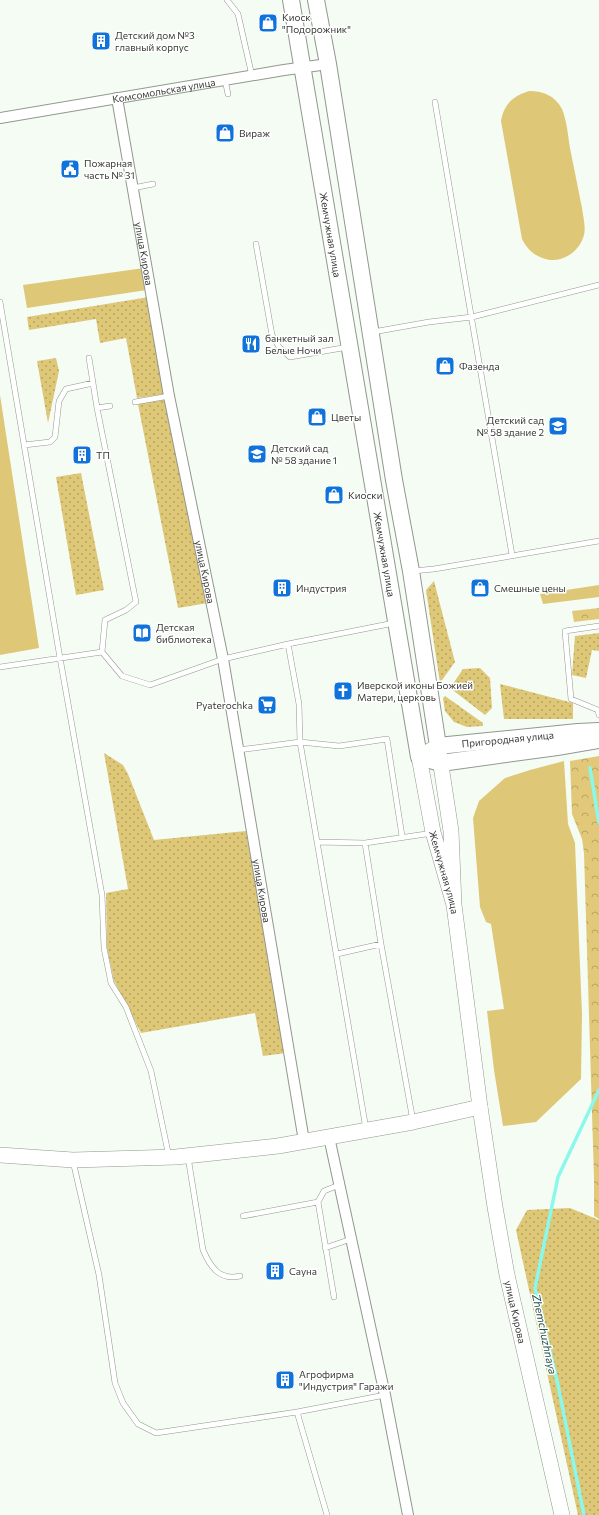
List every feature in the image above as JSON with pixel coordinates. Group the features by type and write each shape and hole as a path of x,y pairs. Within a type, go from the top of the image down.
{"main road":[{"name":"Жемчужная улица","path":"291,0 418,757"},
{"path":"316,0 328,64 394,480 411,571 438,746"},
{"path":"410,706 419,713 423,714 428,712 432,705"},
{"name":"Пригородная улица","path":"438,746 599,731"},
{"path":"418,757 441,763 599,740"}],"street":[{"name":"Комсомольская улица","path":"0,118 328,64"},
{"name":"улица Кирова","path":"117,98 170,396 223,659 304,1141"},
{"path":"438,746 451,831 454,905"},
{"name":"Пригородная улица","path":"418,757 438,746"},
{"name":"Жемчужная улица","path":"418,757 433,832 454,905 480,1107"},
{"name":"улица Кирова","path":"480,1107 507,1275 562,1515"},
{"path":"0,1155 72,1160 188,1156 278,1146 414,1122 480,1107"},
{"path":"330,1137 385,1395 408,1515"}],"lane":[{"path":"226,0 238,14 252,76"},
{"path":"226,80 228,94"},
{"path":"435,102 472,317 478,363 512,555"},
{"path":"133,188 152,184"},
{"path":"256,244 272,335 279,347 290,357 349,346"},
{"path":"370,332 429,322 472,317 599,285"},
{"path":"0,302 60,658 102,895 104,948 112,983 126,1007 151,1071 169,1157"},
{"path":"89,358 97,408 136,602 126,610 105,620 102,652 122,676 150,685 223,659 288,644 396,623"},
{"path":"24,445 50,442 55,437 59,401 66,389 93,383"},
{"path":"136,402 170,396"},
{"path":"97,408 110,406"},
{"path":"411,571 434,569 599,541"},
{"path":"599,626 565,631 571,699 598,710 599,715"},
{"path":"288,644 299,704 300,742 366,1130"},
{"path":"0,666 102,652"},
{"path":"238,750 300,742 339,746 387,738 402,836"},
{"path":"317,842 365,843 433,832"},
{"path":"365,843 381,944 414,1122"},
{"path":"337,954 381,944"},
{"path":"188,1156 203,1250 209,1263 216,1272 227,1277 240,1276"},
{"path":"72,1160 99,1275 115,1383 123,1403 138,1424 156,1433 297,1412 385,1395"},
{"path":"334,1297 318,1202 324,1191 340,1185"},
{"path":"243,1216 318,1202"},
{"path":"325,1248 351,1239"},
{"path":"297,1412 327,1515"}],"shaded area":[{"path":"529,91 544,93 556,101 562,109 566,123 585,228 582,240 576,250 572,254 562,259 550,260 537,256 527,247 522,239 501,121 507,105 518,95"},
{"path":"144,268 147,290 27,308 23,285"},
{"path":"149,297 166,394 137,398 126,338 100,343 96,319 29,330 27,317"},
{"path":"56,358 59,371 48,423 37,361"},
{"path":"0,395 39,648 0,655"},
{"path":"167,399 208,603 178,608 138,404"},
{"path":"81,473 104,590 76,595 56,477"},
{"path":"434,581 455,662 440,683 426,590"},
{"path":"599,585 599,597 543,604 540,594"},
{"path":"599,633 599,651 592,650 586,678 572,675 575,636"},
{"path":"480,668 490,678 492,708 485,715 450,688 463,669"},
{"path":"500,684 573,703 573,719 504,719"},
{"path":"445,696 483,723 483,726 467,727 454,722 445,711 443,698"},
{"path":"104,753 123,765 154,840 246,831 286,1053 263,1056 255,1013 141,1033 114,981 107,948 106,893 128,889"},
{"path":"564,761 568,824 575,843 582,1014 581,1079 536,1122 503,1126 487,1011 504,1009 491,924 486,922 480,907 473,818 479,801 505,778"},
{"path":"570,1208 599,1220 599,1515 578,1515 516,1230 527,1210"}],"green space":[{"path":"599,608 599,619 574,622 572,611"},
{"path":"599,756 599,1219 594,1216 584,853 582,839 572,814 570,761"}],"waterway":[{"name":"Zhemchuzhnaya","path":"590,768 599,823"},
{"name":"Zhemchuzhnaya","path":"584,1515 558,1385 535,1288 558,1177 599,1090"}],"place":[{"name":"Киоск \"Подорожник\"","path":"268,23"},
{"name":"Детский дом №3 главный корпус","path":"101,41"},
{"name":"Вираж","path":"225,133"},
{"name":"Пожарная часть № 31","path":"70,169"},
{"name":"банкетный зал Белые Ночи","path":"251,344"},
{"name":"Фазенда","path":"445,366"},
{"name":"Цветы","path":"317,417"},
{"name":"Детский сад № 58 здание 2","path":"558,426"},
{"name":"Детский сад № 58 здание 1","path":"257,454"},
{"name":"ТП","path":"82,455"},
{"name":"Киоски","path":"334,495"},
{"name":"Индустрия","path":"282,588"},
{"name":"Смешные цены","path":"480,588"},
{"name":"Детская библиотека","path":"142,633"},
{"name":"Иверской иконы Божией Матери, церковь","path":"343,691"},
{"name":"Pyaterochka","path":"267,705"},
{"name":"Сауна","path":"275,1271"},
{"name":"Агрофирма \"Индустрия\" Гаражи","path":"285,1380"}]}
